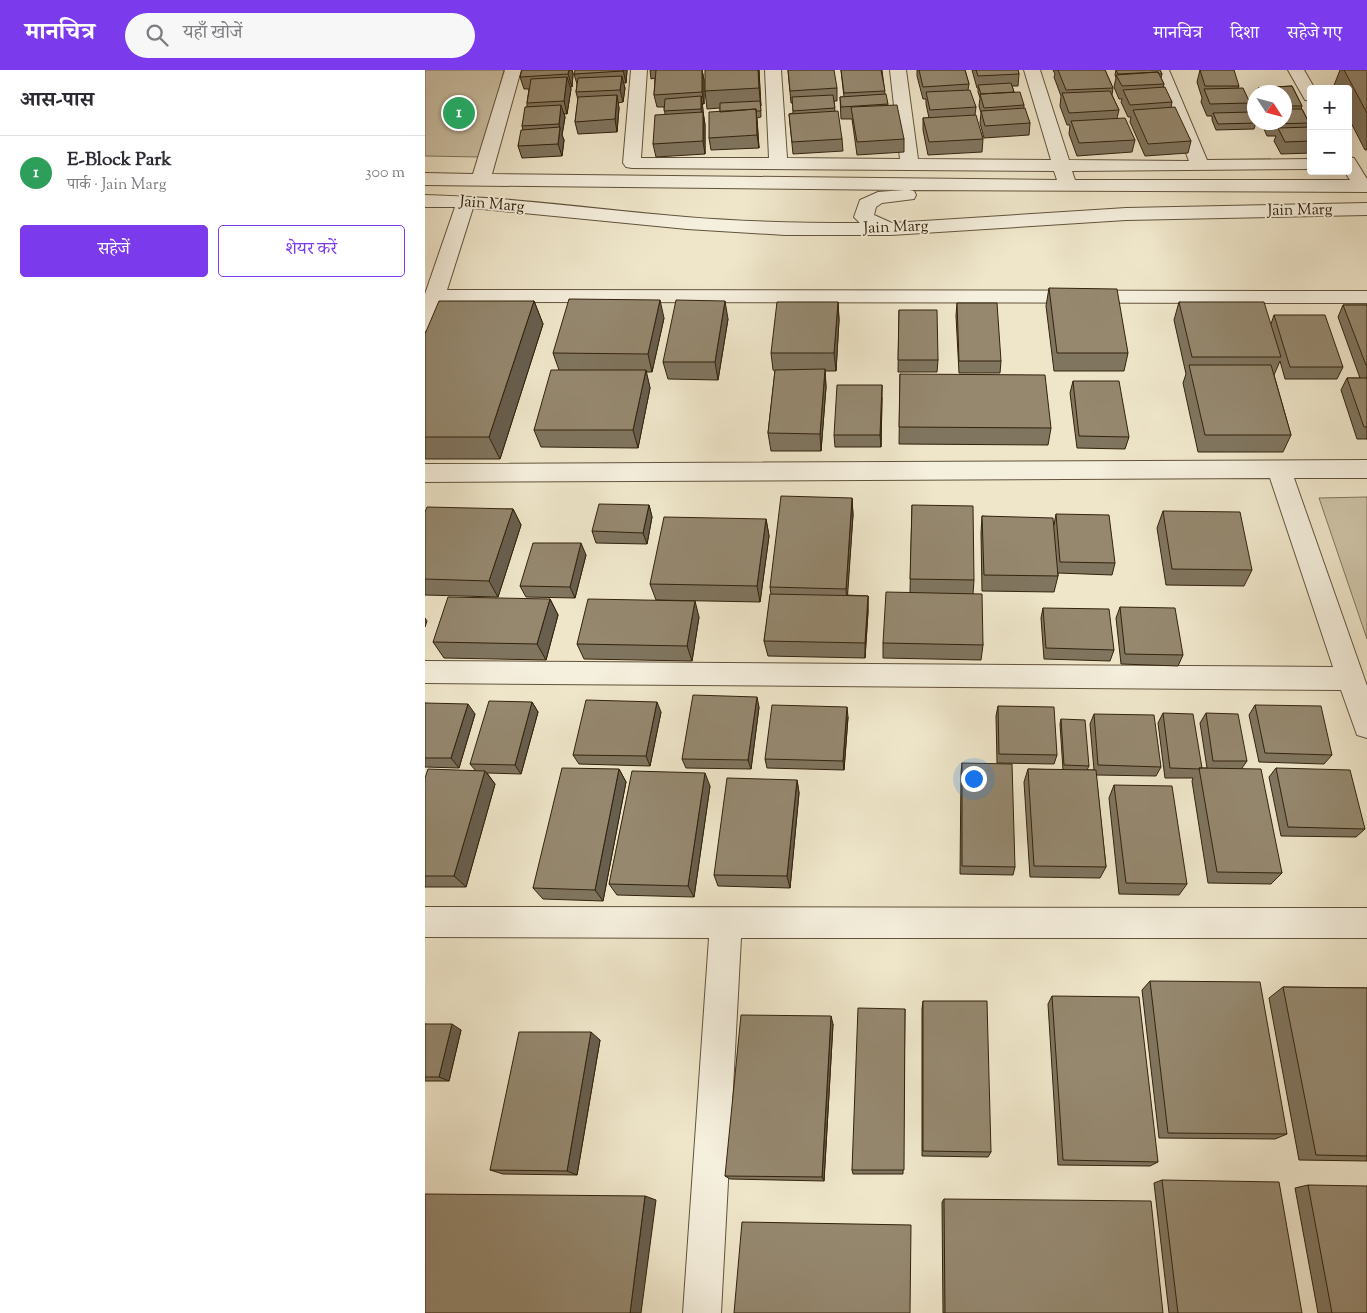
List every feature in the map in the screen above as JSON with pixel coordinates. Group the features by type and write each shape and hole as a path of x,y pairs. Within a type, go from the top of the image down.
{"street":[{"path":"484,171 513,70"},
{"path":"632,163 639,70"},
{"path":"773,70 778,162"},
{"path":"898,70 910,163"},
{"path":"1032,70 1068,186"},
{"path":"1161,70 1200,166"},
{"path":"1297,70 1307,89"},
{"path":"425,162 484,171 535,163"},
{"path":"612,163 778,162 1200,166 1307,164"},
{"path":"1353,163 1365,186"},
{"name":"Jain Marg","path":"425,179 484,171 1068,186 1365,186"},
{"path":"891,229 868,220 863,216 867,204 878,198 890,195 938,197 951,195 983,184"},
{"name":"Jain Marg","path":"425,201 463,209 785,229 891,229 1126,214 1367,209"},
{"path":"425,218 463,209"},
{"path":"425,324 463,209"},
{"path":"434,296 1367,298"},
{"path":"1279,470 1367,726"},
{"path":"425,474 1367,470"},
{"path":"425,672 1351,679"},
{"path":"425,922 1367,923"},
{"path":"701,1313 726,923"}],"shaded area":[{"path":"425,70 504,70 481,157 425,156"},
{"path":"1367,497 1367,639 1319,498"}],"building":[{"path":"522,70 569,70 568,74 520,77"},
{"path":"575,70 623,70 623,71 574,74"},
{"path":"656,70 702,70 702,92 654,95"},
{"path":"705,70 758,70 759,88 705,91"},
{"path":"788,70 834,70 837,88 790,91"},
{"path":"841,70 881,70 885,91 844,93"},
{"path":"919,70 965,70 969,84 923,87"},
{"path":"976,70 1018,70 1019,74 978,76"},
{"path":"1058,70 1105,70 1113,88 1066,90"},
{"path":"1116,70 1160,70 1162,74 1158,72 1118,74"},
{"path":"1200,70 1234,70 1239,86 1205,86"},
{"path":"1344,70 1367,70 1367,113"},
{"path":"1158,72 1164,84 1122,86 1116,75"},
{"path":"622,76 620,90 576,92 578,78"},
{"path":"567,77 564,101 527,103 531,79"},
{"path":"1011,83 1014,92 981,94 978,85"},
{"path":"1292,86 1302,106 1292,106"},
{"path":"1165,87 1172,102 1130,105 1123,90"},
{"path":"1243,88 1247,97 1247,103 1210,104 1204,89"},
{"path":"970,90 976,107 930,110 926,92"},
{"path":"1110,91 1119,110 1069,113 1062,93"},
{"path":"1020,92 1024,105 984,108 980,94"},
{"path":"886,94 888,104 841,107 840,97"},
{"path":"617,95 615,119 575,122 578,97"},
{"path":"833,95 835,108 793,111 792,97"},
{"path":"701,96 701,109 664,111 665,99"},
{"path":"760,101 761,111 756,111 756,109 720,112 720,103"},
{"path":"561,105 559,124 522,126 525,107"},
{"path":"897,105 904,139 857,142 851,107"},
{"path":"1175,107 1191,141 1148,144 1133,110"},
{"path":"1025,108 1030,123 985,126 981,111"},
{"path":"756,109 757,135 709,138 709,112"},
{"path":"1292,109 1302,109 1307,123 1292,123"},
{"path":"838,111 842,139 792,142 789,114"},
{"path":"703,112 703,141 653,144 655,115"},
{"path":"1247,112 1247,123 1218,124 1213,113"},
{"path":"976,115 983,139 929,142 923,118"},
{"path":"1125,118 1135,140 1079,143 1071,121"},
{"path":"560,127 558,144 518,146 521,130"},
{"path":"1307,127 1307,141 1285,142 1279,130 1292,130 1292,128"},
{"path":"1049,288 1117,289 1128,353 1057,353"},
{"path":"569,299 660,300 648,354 553,353"},
{"path":"676,300 725,301 715,362 663,362"},
{"path":"439,301 534,301 489,437 425,437 425,334"},
{"path":"777,302 838,302 834,353 771,353"},
{"path":"1179,302 1264,302 1281,357 1192,357"},
{"path":"957,303 997,303 1001,361 959,361"},
{"path":"1343,305 1367,305 1367,365 1366,365"},
{"path":"899,310 937,310 938,360 898,360"},
{"path":"1274,315 1325,315 1343,367 1290,367"},
{"path":"1189,365 1271,365 1291,435 1205,435"},
{"path":"825,369 820,434 768,433 775,370"},
{"path":"551,370 646,370 633,430 534,430"},
{"path":"900,374 1045,375 1051,428 899,427"},
{"path":"1347,378 1367,378 1367,427 1364,427"},
{"path":"1073,381 1119,381 1129,437 1079,436"},
{"path":"837,385 882,385 880,435 834,435"},
{"path":"781,496 852,498 846,589 770,587"},
{"path":"599,504 649,505 643,533 592,531"},
{"path":"912,505 973,506 974,580 910,579"},
{"path":"427,507 513,509 489,581 425,579 425,512"},
{"path":"1163,511 1240,512 1252,570 1172,569"},
{"path":"1056,514 1109,515 1115,563 1060,562"},
{"path":"982,516 1053,518 1058,576 984,575"},
{"path":"664,517 766,519 757,586 650,584"},
{"path":"533,543 581,543 570,587 520,586"},
{"path":"886,592 982,594 983,645 883,643"},
{"path":"770,594 868,596 865,643 764,641"},
{"path":"448,597 550,599 537,644 433,642"},
{"path":"588,599 695,601 687,646 577,644"},
{"path":"1120,607 1175,608 1183,655 1125,654"},
{"path":"1043,608 1109,609 1114,650 1046,648"},
{"path":"693,695 757,697 748,760 682,759"},
{"path":"586,700 657,702 646,756 573,755"},
{"path":"489,701 532,702 515,765 470,764"},
{"path":"425,703 468,704 451,758 425,758"},
{"path":"772,705 847,707 843,761 765,759"},
{"path":"1255,705 1321,706 1332,755 1265,753"},
{"path":"998,706 1054,707 1057,755 999,754"},
{"path":"1163,713 1193,714 1202,768 1170,768"},
{"path":"1206,713 1238,714 1247,761 1213,761"},
{"path":"1094,714 1154,715 1161,767 1098,765"},
{"path":"1061,719 1085,720 1089,766 1064,765"},
{"path":"962,763 1012,764 1015,867 962,866"},
{"path":"562,768 619,769 595,890 533,888"},
{"path":"1199,768 1261,769 1282,873 1217,872"},
{"path":"1276,768 1350,770 1365,829 1288,827"},
{"path":"428,769 485,771 454,876 425,876 425,778"},
{"path":"1028,769 1096,770 1106,867 1034,866"},
{"path":"632,771 705,773 688,886 609,884"},
{"path":"727,778 797,780 787,876 714,875"},
{"path":"1114,785 1172,786 1187,884 1126,883"},
{"path":"1150,981 1260,982 1287,1134 1168,1133"},
{"path":"1283,987 1367,988 1367,1156 1316,1155"},
{"path":"1052,996 1139,997 1158,1162 1063,1160"},
{"path":"923,1001 987,1001 991,1152 923,1151"},
{"path":"858,1008 905,1009 904,1170 852,1170"},
{"path":"741,1015 831,1016 822,1177 725,1176"},
{"path":"425,1024 452,1024 439,1077 425,1077"},
{"path":"519,1032 591,1032 567,1171 490,1170"},
{"path":"1162,1180 1279,1182 1302,1313 1178,1313"},
{"path":"1308,1185 1367,1186 1367,1313 1332,1313"},
{"path":"425,1194 645,1196 630,1313 425,1313"},
{"path":"944,1199 1151,1201 1163,1313 945,1313"},
{"path":"742,1222 911,1225 910,1313 734,1313"}],"place":[{"name":"E-Block Park","path":"459,113"}]}
